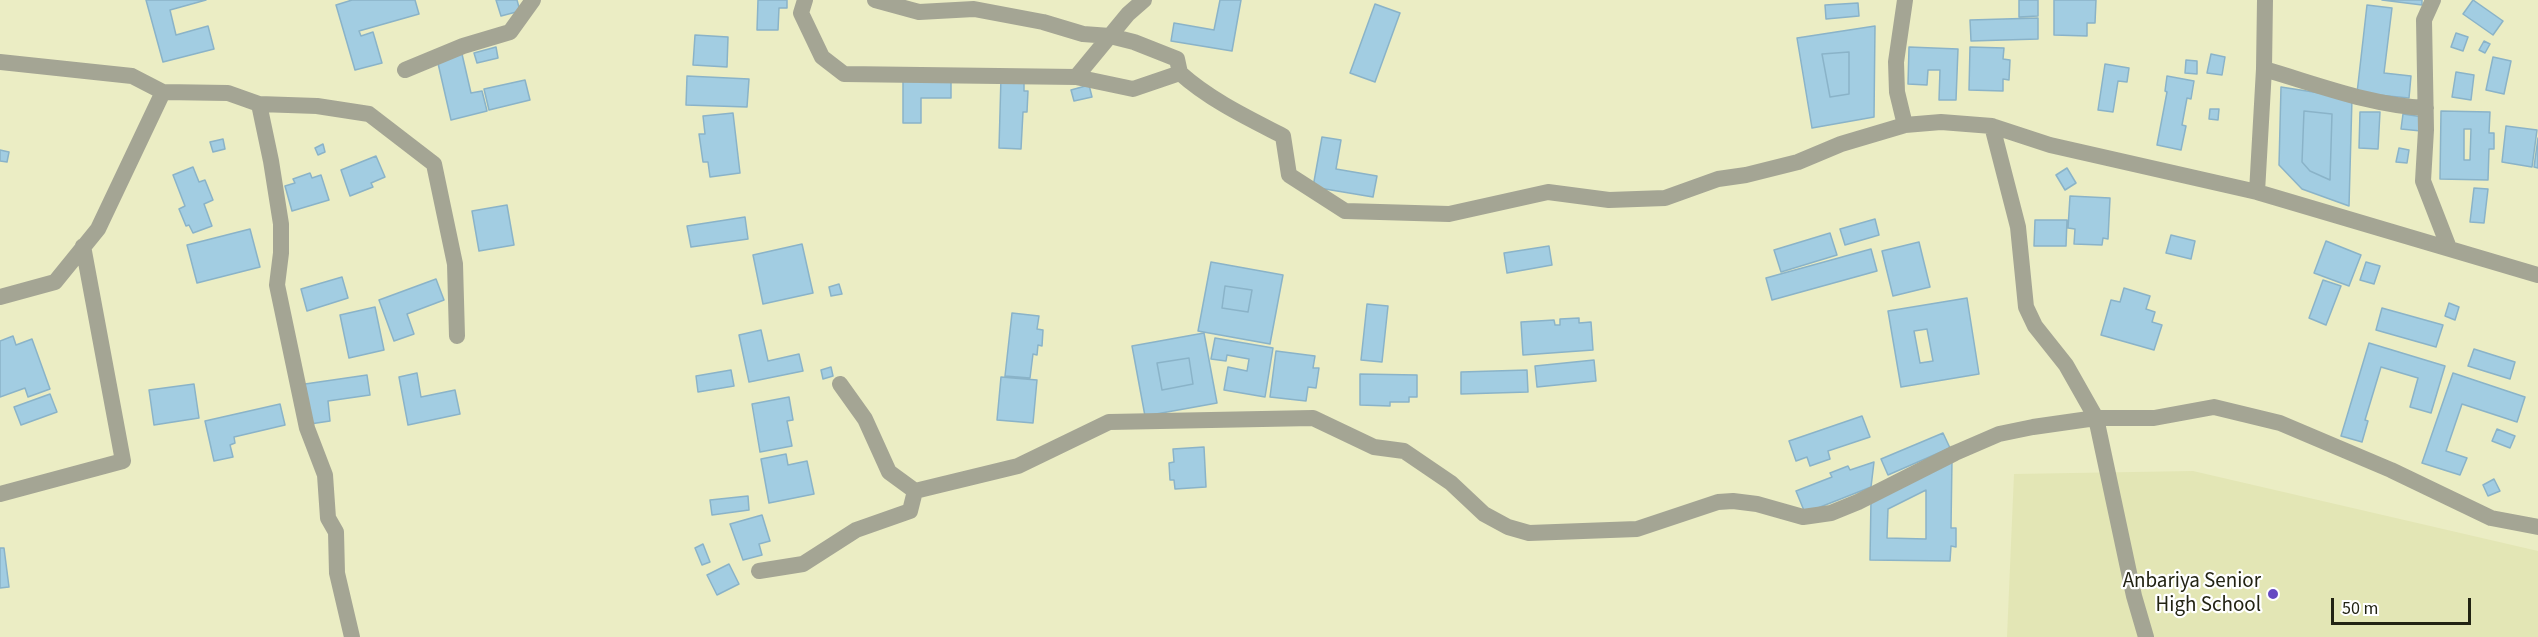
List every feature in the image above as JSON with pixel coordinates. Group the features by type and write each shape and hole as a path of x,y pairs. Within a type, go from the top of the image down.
{"street":[{"path":"405,70 463,46 510,32 532,0"},
{"path":"805,0 801,13 822,57 844,74 1076,77 1133,89 1180,73"},
{"path":"875,0 919,12 974,9 1043,22 1083,34 1110,36 1177,59 1180,73 1192,85 1283,136 1288,175 1345,211 1449,214 1548,192 1609,200 1665,198 1718,179 1746,175 1798,162 1841,144 1905,125 1941,122 1992,126 2050,145 2257,192 2538,275"},
{"path":"1076,77 1128,14 1144,0"},
{"path":"1905,0 1896,62 1897,92 1905,125"},
{"path":"2257,192 2264,69 2265,0"},
{"path":"2433,0 2424,20 2426,108 2423,180 2449,248"},
{"path":"0,62 132,76 163,92 228,93 259,104 316,106 369,114 434,164 455,264 457,336"},
{"path":"2264,69 2371,99 2413,108 2426,108"},
{"path":"0,297 55,282 98,229 163,92"},
{"path":"259,104 281,224 281,253 277,285 307,428 325,475 328,518 336,532 337,573 351,637"},
{"path":"1992,126 2018,227 2026,308 2035,326 2066,365 2096,418 2134,596 2146,637"},
{"path":"0,494 123,461 83,246"},
{"path":"840,384 865,419 890,472 915,491"},
{"path":"915,491 1018,466 1109,422 1313,418 1374,447 1404,451 1451,483 1484,514 1508,527 1529,533 1637,529 1718,502 1757,504 1803,517 1831,513 1999,434 2033,426 2096,418 2154,418 2214,407 2280,423 2391,470 2491,518 2538,527"},
{"path":"759,571 803,564 856,530 910,511 915,491"}],"shaded area":[{"name":"Anbariya Senior High School","path":"2193,471 2538,551 2538,637 2007,637 2014,474"}],"building":[{"path":"146,0 206,0 170,10 176,35 208,26 214,49 163,62"},
{"path":"352,0 415,0 419,14 359,31 361,36 373,32 382,63 355,70 336,5"},
{"path":"496,0 517,0 520,11 501,16"},
{"path":"758,0 787,0 787,8 779,8 778,30 757,30"},
{"path":"1220,0 1241,0 1232,51 1171,41 1174,23 1214,30"},
{"path":"2019,0 2038,0 2038,16 2019,17"},
{"path":"2054,0 2096,0 2095,23 2087,23 2087,36 2054,35"},
{"path":"2382,0 2422,0 2422,5"},
{"path":"2473,0 2503,21 2493,35 2463,14"},
{"path":"1858,3 1859,16 1826,19 1825,5"},
{"path":"1375,4 1400,13 1375,82 1350,73"},
{"path":"2367,5 2392,8 2384,73 2411,76 2409,98 2357,93"},
{"path":"2038,18 2038,39 1971,41 1970,20"},
{"path":"1875,26 1874,117 1812,128 1797,38","holes":["1849,52 1849,94 1830,97 1822,54"]},
{"path":"2456,33 2468,37 2463,51 2451,47"},
{"path":"695,35 728,37 727,67 693,65"},
{"path":"2484,41 2490,44 2485,53 2479,50"},
{"path":"496,47 498,58 477,63 474,53"},
{"path":"1909,47 1958,49 1956,100 1939,100 1940,70 1928,70 1927,85 1908,84"},
{"path":"1970,47 2004,48 2003,59 2010,60 2009,80 2003,79 2003,91 1969,90"},
{"path":"1849,52 1849,94 1830,97 1822,54"},
{"path":"462,54 471,93 482,91 487,111 451,120 437,59"},
{"path":"2211,54 2225,57 2222,75 2207,73"},
{"path":"2493,57 2511,61 2504,94 2486,90"},
{"path":"2186,60 2197,61 2197,74 2185,73"},
{"path":"2105,64 2129,68 2127,82 2118,81 2113,112 2098,110"},
{"path":"2456,72 2474,75 2471,100 2452,97"},
{"path":"687,76 749,79 747,107 686,105"},
{"path":"903,76 951,76 951,98 921,98 921,123 903,123"},
{"path":"2167,76 2194,81 2191,99 2187,98 2182,125 2186,126 2181,150 2157,145 2167,92 2165,91"},
{"path":"1001,77 1024,77 1024,91 1028,91 1027,112 1023,112 1021,149 999,148"},
{"path":"525,80 530,100 489,110 484,89"},
{"path":"1089,85 1092,97 1074,101 1071,90"},
{"path":"2281,87 2352,98 2349,206 2302,189 2279,165","holes":["2304,111 2332,114 2330,180 2310,171 2302,162"]},
{"path":"2210,109 2219,109 2218,120 2209,119"},
{"path":"2304,111 2332,114 2330,180 2310,171 2302,162"},
{"path":"2441,111 2490,112 2489,133 2494,133 2494,149 2489,149 2488,180 2440,179","holes":["2464,129 2471,129 2470,160 2464,160"]},
{"path":"2360,112 2380,112 2378,149 2359,148"},
{"path":"733,113 740,173 710,177 708,162 703,162 699,134 705,134 703,116"},
{"path":"2403,114 2423,117 2421,131 2401,129"},
{"path":"2506,126 2537,130 2532,167 2502,162"},
{"path":"1322,137 1341,140 1336,169 1377,176 1373,197 1313,187"},
{"path":"2538,138 2538,168 2534,167"},
{"path":"223,139 225,149 213,152 210,142"},
{"path":"323,144 325,152 318,155 315,148"},
{"path":"2399,148 2409,150 2407,163 2396,162"},
{"path":"0,150 9,152 7,162 0,161"},
{"path":"376,156 385,177 371,183 373,187 350,196 341,170"},
{"path":"193,167 199,182 205,180 213,200 204,204 212,226 193,233 189,225 186,226 179,209 185,206 173,175"},
{"path":"2067,168 2076,183 2065,190 2056,175"},
{"path":"310,173 312,178 321,175 329,200 292,211 285,186 295,183 293,179"},
{"path":"2474,188 2488,189 2484,223 2470,222"},
{"path":"2070,196 2110,198 2108,239 2103,238 2102,245 2074,244 2075,229 2068,228"},
{"path":"507,205 514,245 479,251 472,211"},
{"path":"745,217 748,239 691,247 687,226"},
{"path":"1875,219 1879,235 1845,245 1840,229"},
{"path":"2035,220 2067,220 2066,246 2034,246"},
{"path":"250,229 260,267 197,283 187,245"},
{"path":"1830,233 1837,255 1781,272 1774,250"},
{"path":"2171,235 2195,241 2191,259 2166,253"},
{"path":"2326,241 2361,255 2349,286 2314,273"},
{"path":"1919,242 1930,287 1893,296 1882,251"},
{"path":"802,244 813,293 763,304 753,255"},
{"path":"1549,246 1552,265 1507,273 1504,253"},
{"path":"1871,249 1877,271 1772,300 1766,278"},
{"path":"1211,262 1283,275 1270,344 1198,331","holes":["1225,286 1252,290 1248,312 1222,308"]},
{"path":"2366,262 2380,266 2374,284 2360,280"},
{"path":"342,277 348,298 307,311 301,289"},
{"path":"436,279 444,300 407,314 414,334 394,341 379,300"},
{"path":"2323,280 2341,286 2326,325 2309,318"},
{"path":"839,284 842,294 831,296 829,287"},
{"path":"1225,286 1252,290 1248,312 1222,308"},
{"path":"2124,288 2150,296 2146,309 2155,312 2152,322 2162,325 2154,350 2101,335 2111,300 2120,302"},
{"path":"1967,298 1979,374 1901,387 1888,311","holes":["1927,329 1933,361 1920,363 1914,331"]},
{"path":"2449,303 2459,307 2455,320 2445,316"},
{"path":"1367,304 1388,306 1382,362 1361,360"},
{"path":"375,307 384,350 349,358 340,315"},
{"path":"2382,308 2443,325 2436,347 2376,330"},
{"path":"1012,313 1039,316 1037,329 1043,330 1042,346 1038,345 1037,355 1033,354 1030,378 1005,376"},
{"path":"1579,318 1579,323 1591,322 1593,350 1523,355 1521,322 1554,320 1555,325 1560,325 1560,319"},
{"path":"761,330 768,361 799,354 803,371 749,382 739,335"},
{"path":"1204,333 1217,403 1145,416 1132,346","holes":["1189,358 1193,384 1162,390 1157,363"]},
{"path":"13,336 16,345 32,339 50,389 28,397 25,388 0,397 0,341"},
{"path":"1215,338 1273,348 1265,397 1224,390 1228,367 1247,371 1249,359 1227,355 1226,361 1211,359"},
{"path":"2369,343 2445,366 2431,413 2410,407 2418,378 2381,367 2365,420 2368,421 2362,442 2341,436"},
{"path":"2474,349 2515,362 2510,379 2468,366"},
{"path":"1276,351 1315,356 1313,368 1319,368 1316,388 1308,387 1306,401 1270,397"},
{"path":"1189,358 1193,384 1162,390 1157,363"},
{"path":"1594,360 1596,381 1537,387 1535,366"},
{"path":"831,367 833,376 823,379 821,370"},
{"path":"731,370 734,386 698,392 696,376"},
{"path":"1527,370 1528,392 1461,394 1461,372"},
{"path":"417,373 421,397 455,390 460,414 408,425 399,377"},
{"path":"2453,373 2525,397 2517,422 2462,404 2446,451 2467,458 2460,475 2422,463"},
{"path":"1360,374 1417,375 1417,397 1409,397 1409,402 1390,402 1390,406 1360,405"},
{"path":"367,375 370,395 328,401 330,421 310,424 305,384"},
{"path":"1001,377 1037,380 1033,423 997,420"},
{"path":"194,384 199,418 154,425 149,390"},
{"path":"50,394 57,412 21,425 14,407"},
{"path":"789,397 793,420 787,421 792,446 760,452 752,404"},
{"path":"280,404 285,425 234,437 235,443 230,445 233,457 214,461 205,421"},
{"path":"1862,416 1870,437 1828,451 1830,459 1810,466 1807,457 1796,461 1789,441"},
{"path":"2497,429 2515,436 2510,448 2492,441"},
{"path":"1943,433 1950,448 1888,475 1881,459"},
{"path":"1204,447 1206,487 1175,489 1174,480 1170,480 1169,463 1174,462 1173,449"},
{"path":"786,454 788,465 807,461 814,494 769,503 761,459"},
{"path":"1952,459 1951,528 1956,528 1956,547 1951,546 1950,561 1870,560 1871,499","holes":["1926,490 1926,539 1887,538 1888,509"]},
{"path":"1874,462 1871,487 1805,513 1796,491 1832,477 1830,473 1848,466 1850,470"},
{"path":"2494,479 2500,491 2488,496 2483,485"},
{"path":"748,496 749,510 712,515 710,500"},
{"path":"762,515 770,541 759,544 762,555 743,560 730,524"},
{"path":"703,544 710,562 702,565 695,548"},
{"path":"0,548 4,548 9,587 0,588"},
{"path":"729,564 739,584 717,595 707,575"}],"place":[{"name":"Anbariya Senior High School","path":"2273,594"}]}
